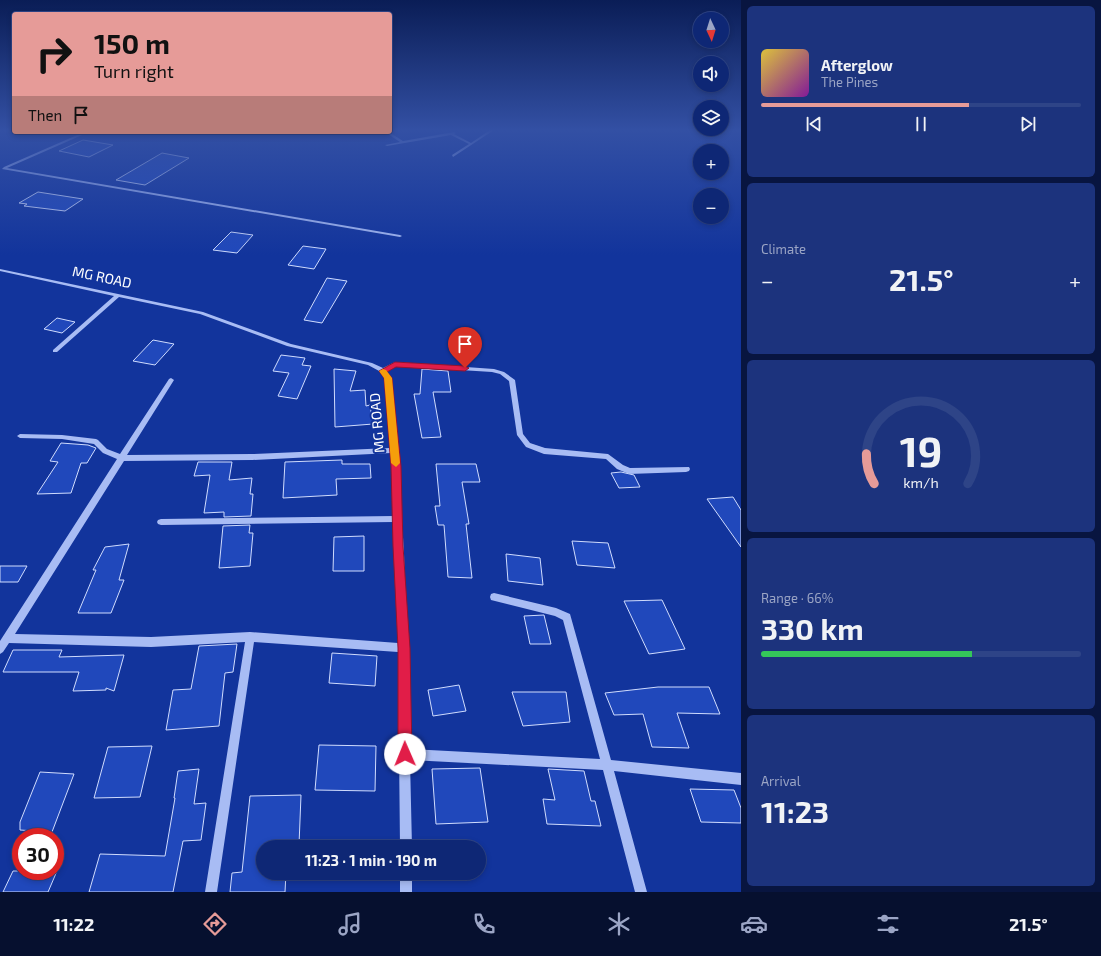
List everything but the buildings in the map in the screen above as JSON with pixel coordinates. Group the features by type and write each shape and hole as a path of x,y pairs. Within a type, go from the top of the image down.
{"street":[{"path":"12,172 400,236"},
{"name":"MG ROAD","path":"0,270 201,313 289,345 370,364 383,371 388,378 395,450 404,648 406,840"},
{"path":"55,351 118,295"},
{"path":"383,371 395,364 411,364 492,370 502,373 512,380 520,435 528,445 544,451 608,457 620,467 629,471 686,468"},
{"path":"0,649 123,458 171,380"},
{"path":"20,436 62,437 96,442 105,451 123,458 252,457 395,450"},
{"path":"161,522 397,519"},
{"path":"494,597 556,612 567,617 641,892"},
{"path":"8,638 151,642 250,637 404,648"},
{"path":"211,892 250,637"},
{"path":"405,754 608,765 741,779"},
{"path":"406,880 406,892"}],"slow traffic":[{"path":"383,371 388,378 396,463"}],"route":[{"path":"405,754 404,648 398,546 396,466 388,378 383,371 395,364 465,368"}]}
